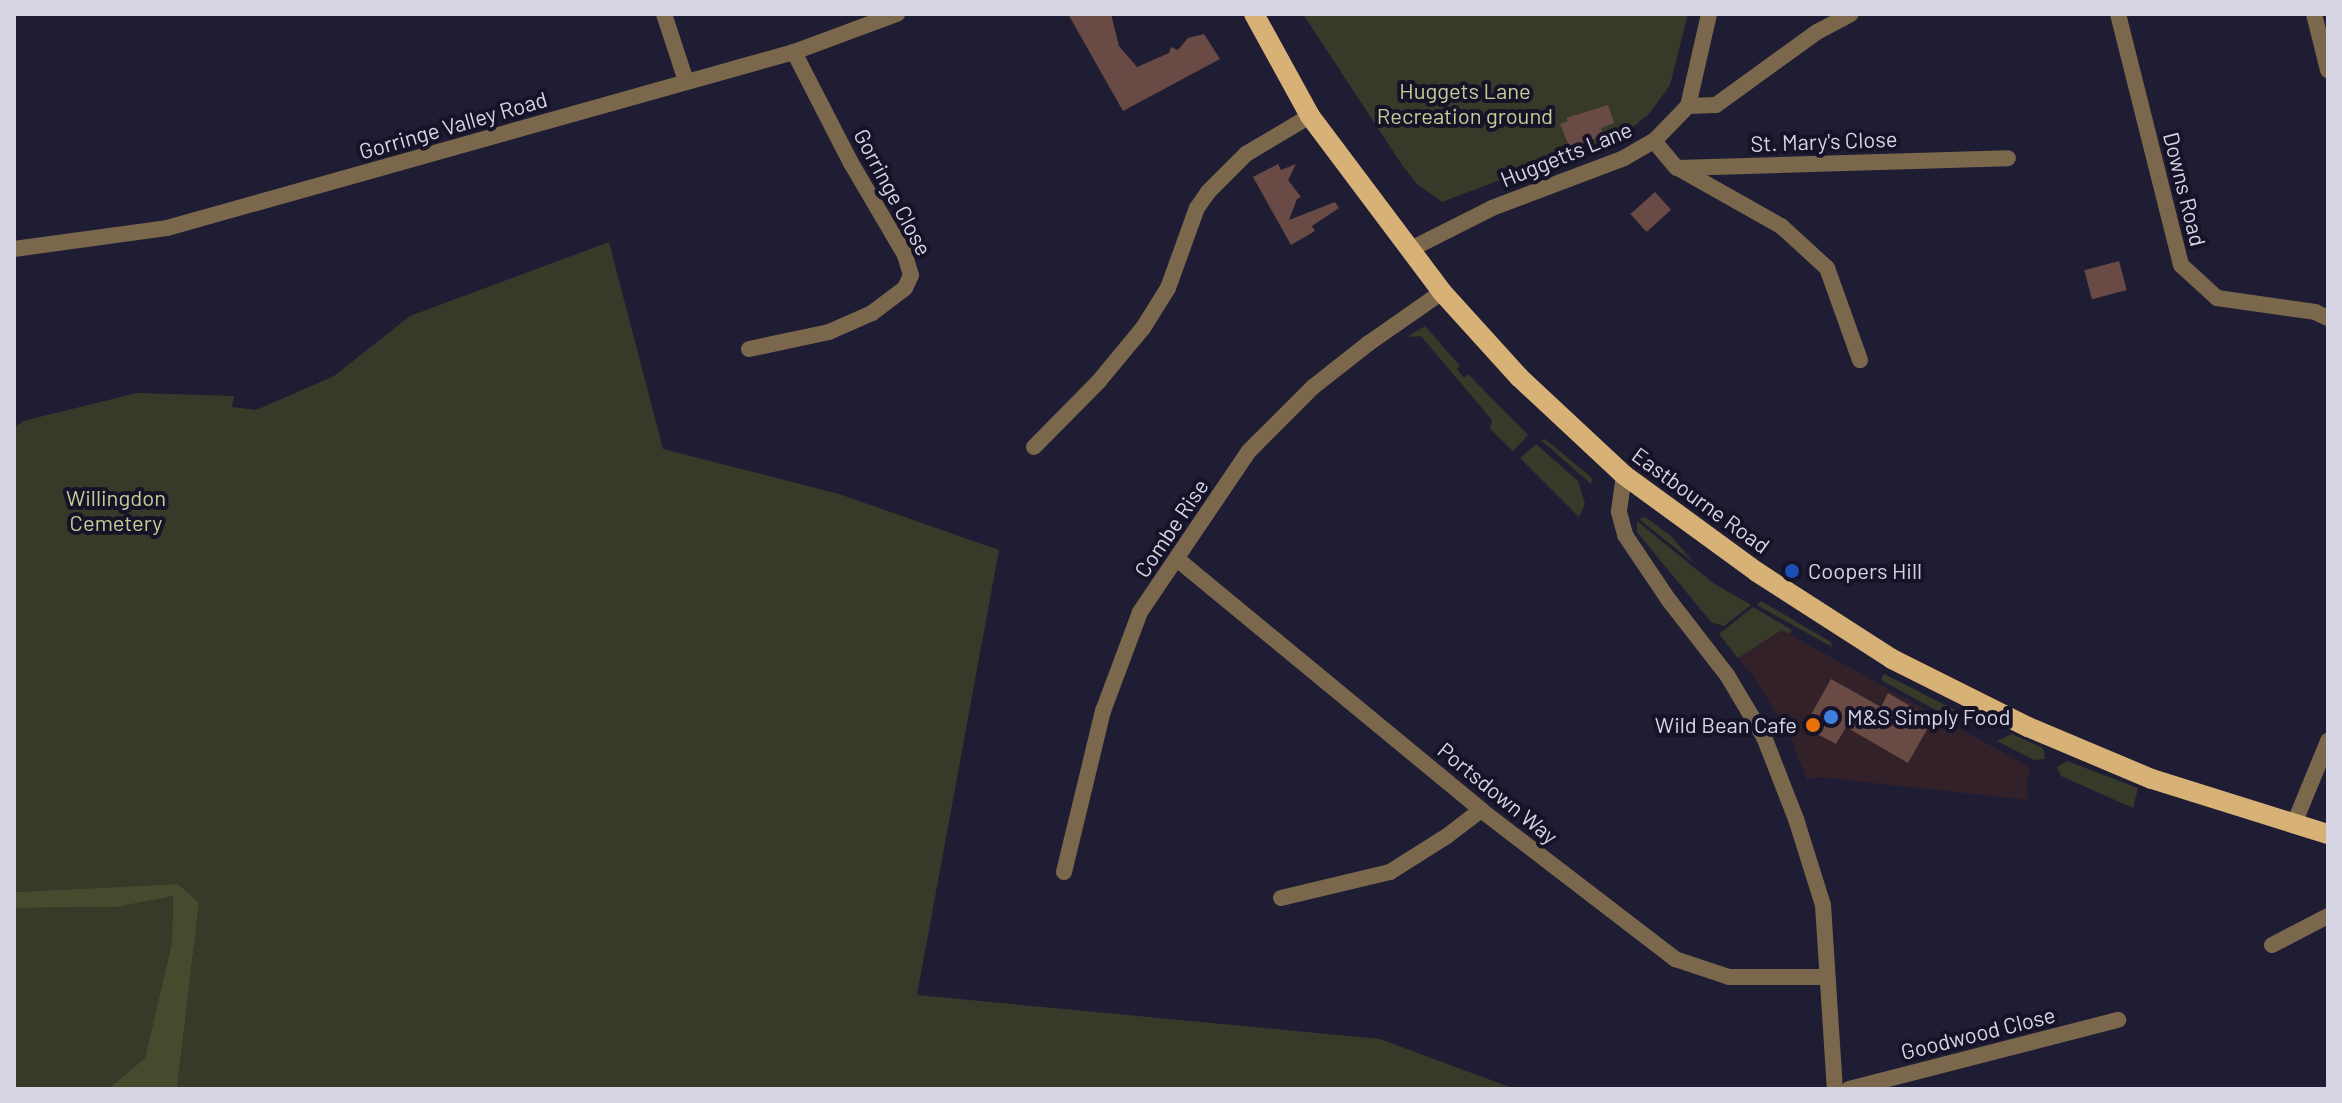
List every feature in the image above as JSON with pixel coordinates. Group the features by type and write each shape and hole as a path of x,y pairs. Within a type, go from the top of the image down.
{"main road":[{"name":"Eastbourne Road","path":"1254,14 1310,116 1442,292 1519,377 1624,475 1757,572 1892,659 2028,727 2152,779 2328,834"}],"street":[{"path":"664,14 686,81"},
{"name":"Gorringe Valley Road","path":"14,249 167,228 794,52 897,14"},
{"path":"1709,14 1688,106 1716,105 1817,32 1851,14"},
{"name":"Downs Road","path":"2118,14 2181,265 2217,298 2315,312 2328,318"},
{"path":"2314,14 2328,70"},
{"name":"Gorringe Close","path":"749,349 829,332 872,313 905,288 911,275 905,255 857,174 794,52"},
{"name":"Huggetts Lane","path":"1409,250 1492,208 1624,158 1654,141 1688,106"},
{"path":"1034,447 1099,381 1143,328 1168,288 1197,208 1208,192 1246,154 1310,116"},
{"path":"1654,141 1677,168 1781,226 1827,268 1860,360"},
{"name":"St. Mary's Close","path":"1677,168 2008,158"},
{"name":"Combe Rise","path":"1064,872 1103,711 1140,612 1249,451 1313,387 1442,292"},
{"path":"1624,475 1619,520 1631,545 1727,675 1764,737 1796,819 1823,905 1835,1089"},
{"name":"Portsdown Way","path":"1177,559 1481,810 1675,959 1729,977 1827,977"},
{"path":"2294,824 2328,741"},
{"path":"1281,898 1390,872 1481,810"},
{"path":"2272,945 2328,916"},
{"name":"Goodwood Close","path":"1849,1089 2118,1020"}],"shaded area":[{"path":"1782,630 2031,768 2027,780 2028,800 1819,777 1807,780 1789,734 1754,677 1738,658"}],"green space":[{"name":"Huggets Lane Recreation ground","path":"1303,14 1688,14 1670,85 1650,113 1627,132 1442,202 1417,184 1402,165"},
{"name":"Willingdon Cemetery","path":"609,242 663,449 839,494 999,550 917,995 1380,1039 1515,1089 177,1089 199,903 178,884 14,892 14,428 23,421 137,393 234,396 232,407 256,410 334,376 410,316"},
{"path":"1425,326 1460,366 1457,369 1464,378 1468,374 1528,435 1513,451 1490,429 1492,420 1421,336 1407,337"},
{"path":"1545,439 1592,478 1591,484 1541,440"},
{"path":"1536,444 1578,481 1585,504 1579,517 1520,458"},
{"path":"1645,517 1671,536 1695,564 1639,519"},
{"path":"1637,521 1713,583 1751,605 1724,626 1711,622 1637,532"},
{"path":"1761,601 1831,642 1832,647 1757,605"},
{"path":"1753,607 1792,630 1790,634 1782,630 1738,658 1719,634"},
{"path":"1884,674 1968,719 1950,718 1881,680"},
{"path":"2012,734 2043,748 2045,759 2034,760 1997,741"},
{"path":"2067,761 2138,788 2133,808 2061,776 2057,767"},
{"path":"178,884 199,903 177,1089 108,1089 145,1058 172,942 173,896 116,907 14,908 14,892"},
{"path":"173,895 172,942 145,1058 108,1089 14,1089 14,908 116,907"}],"building":[{"path":"1068,14 1111,14 1119,46 1137,67 1169,53 1171,47 1178,50 1188,38 1204,34 1220,59 1123,111"},
{"path":"1608,105 1614,123 1601,128 1604,135 1570,148 1560,124 1568,121 1566,118"},
{"path":"1278,164 1281,170 1296,164 1288,180 1301,197 1297,199 1289,220 1335,202 1339,208 1312,226 1315,231 1291,245 1253,177"},
{"path":"1655,192 1671,210 1647,232 1630,214"},
{"path":"2119,261 2127,290 2092,299 2084,270"},
{"path":"1831,679 1881,707 1888,693 1933,719 1908,763 1846,727 1836,744 1804,727"}],"place":[{"name":"Coopers Hill","path":"1792,571"},
{"name":"M&S Simply Food","path":"1831,717"},
{"name":"Wild Bean Cafe","path":"1813,725"}]}
